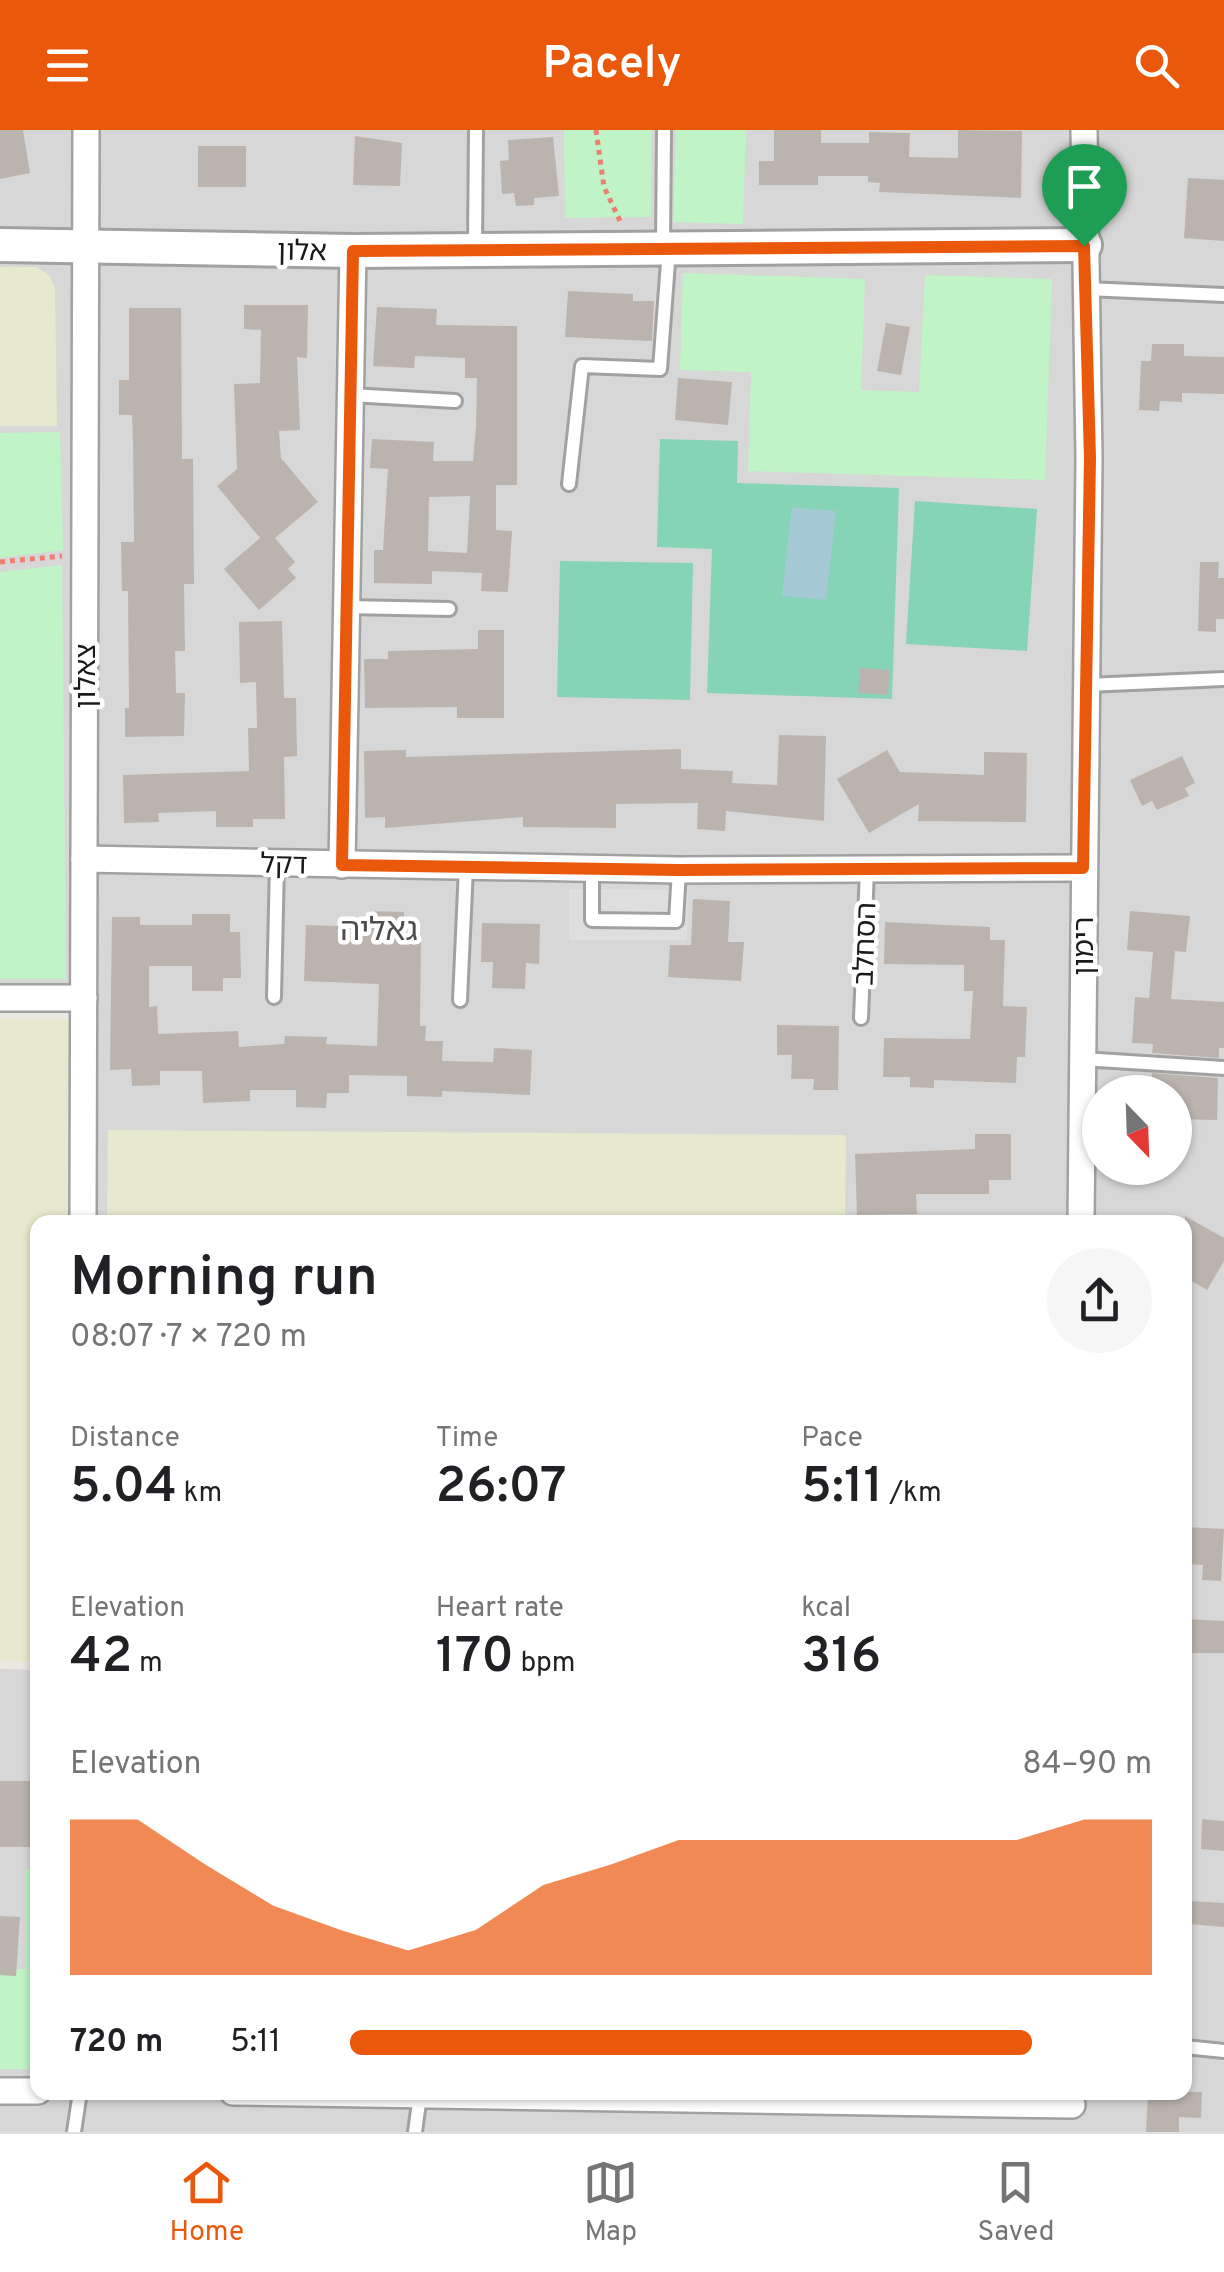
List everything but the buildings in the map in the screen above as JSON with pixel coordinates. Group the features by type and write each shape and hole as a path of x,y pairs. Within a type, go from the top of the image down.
{"street":[{"name":"צאלון","path":"83,1215 86,130"},
{"name":"רימון","path":"1082,1215 1087,685 1084,130"},
{"name":"אלון","path":"0,245 353,251 1084,246"},
{"path":"342,865 353,251"},
{"name":"דקל","path":"84,859 679,870 1083,868"},
{"path":"0,998 84,998"},
{"path":"0,2091 30,2091"},
{"path":"1072,2100 1072,2132"}],"lane":[{"path":"475,250 476,130"},
{"path":"569,484 582,366 660,369 655,248 664,130"},
{"path":"1086,289 1224,295"},
{"path":"350,394 455,401"},
{"path":"346,607 449,609"},
{"path":"1087,685 1224,679"},
{"path":"274,997 277,863"},
{"path":"460,1000 466,867"},
{"path":"592,869 592,920 676,921 679,870"},
{"name":"הסחלב","path":"861,1018 867,870"},
{"path":"1082,1060 1224,1068"},
{"path":"1192,2048 1224,2050"},
{"path":"74,2132 79,2100"},
{"path":"415,2132 419,2100"}],"path":[{"path":"596,130 604,187 655,248"},
{"path":"0,562 85,554"}],"shaded area":[{"name":"גאליה","path":"0,130 1224,130 1224,2132 0,2132 0,1669 30,1670 30,2100 1192,2100 1192,1215 78,1215 73,1005 0,1004"},
{"path":"569,889 688,890 687,940 569,940"}],"green space":[{"path":"564,130 651,130 651,217 565,218"},
{"path":"676,130 746,130 743,224 673,222"},
{"path":"0,267 36,267 49,275 55,287 57,426 0,426"},
{"path":"683,273 865,279 861,390 919,392 925,275 1052,279 1045,480 748,471 751,372 680,370"},
{"path":"60,432 63,550 0,558 0,433"},
{"path":"660,439 738,441 737,483 899,488 892,699 707,693 712,549 657,547"},
{"path":"915,501 1037,509 1027,651 906,644"},
{"path":"560,561 693,563 690,700 557,697"},
{"path":"62,565 66,979 0,979 0,572"},
{"path":"0,1019 68,1020 68,1215 30,1215 30,1662 0,1660"},
{"path":"108,1130 846,1135 845,1215 107,1215"},
{"path":"25,1869 30,1869 30,2069 0,2069 0,1969 25,1969"}],"water":[{"path":"792,507 836,511 826,600 782,596"}],"district":[{"name":"גאליה","path":"379,929"}],"route":[{"path":"1084,246 1090,458 1083,868 679,870 342,865 353,251 1084,246"}]}
